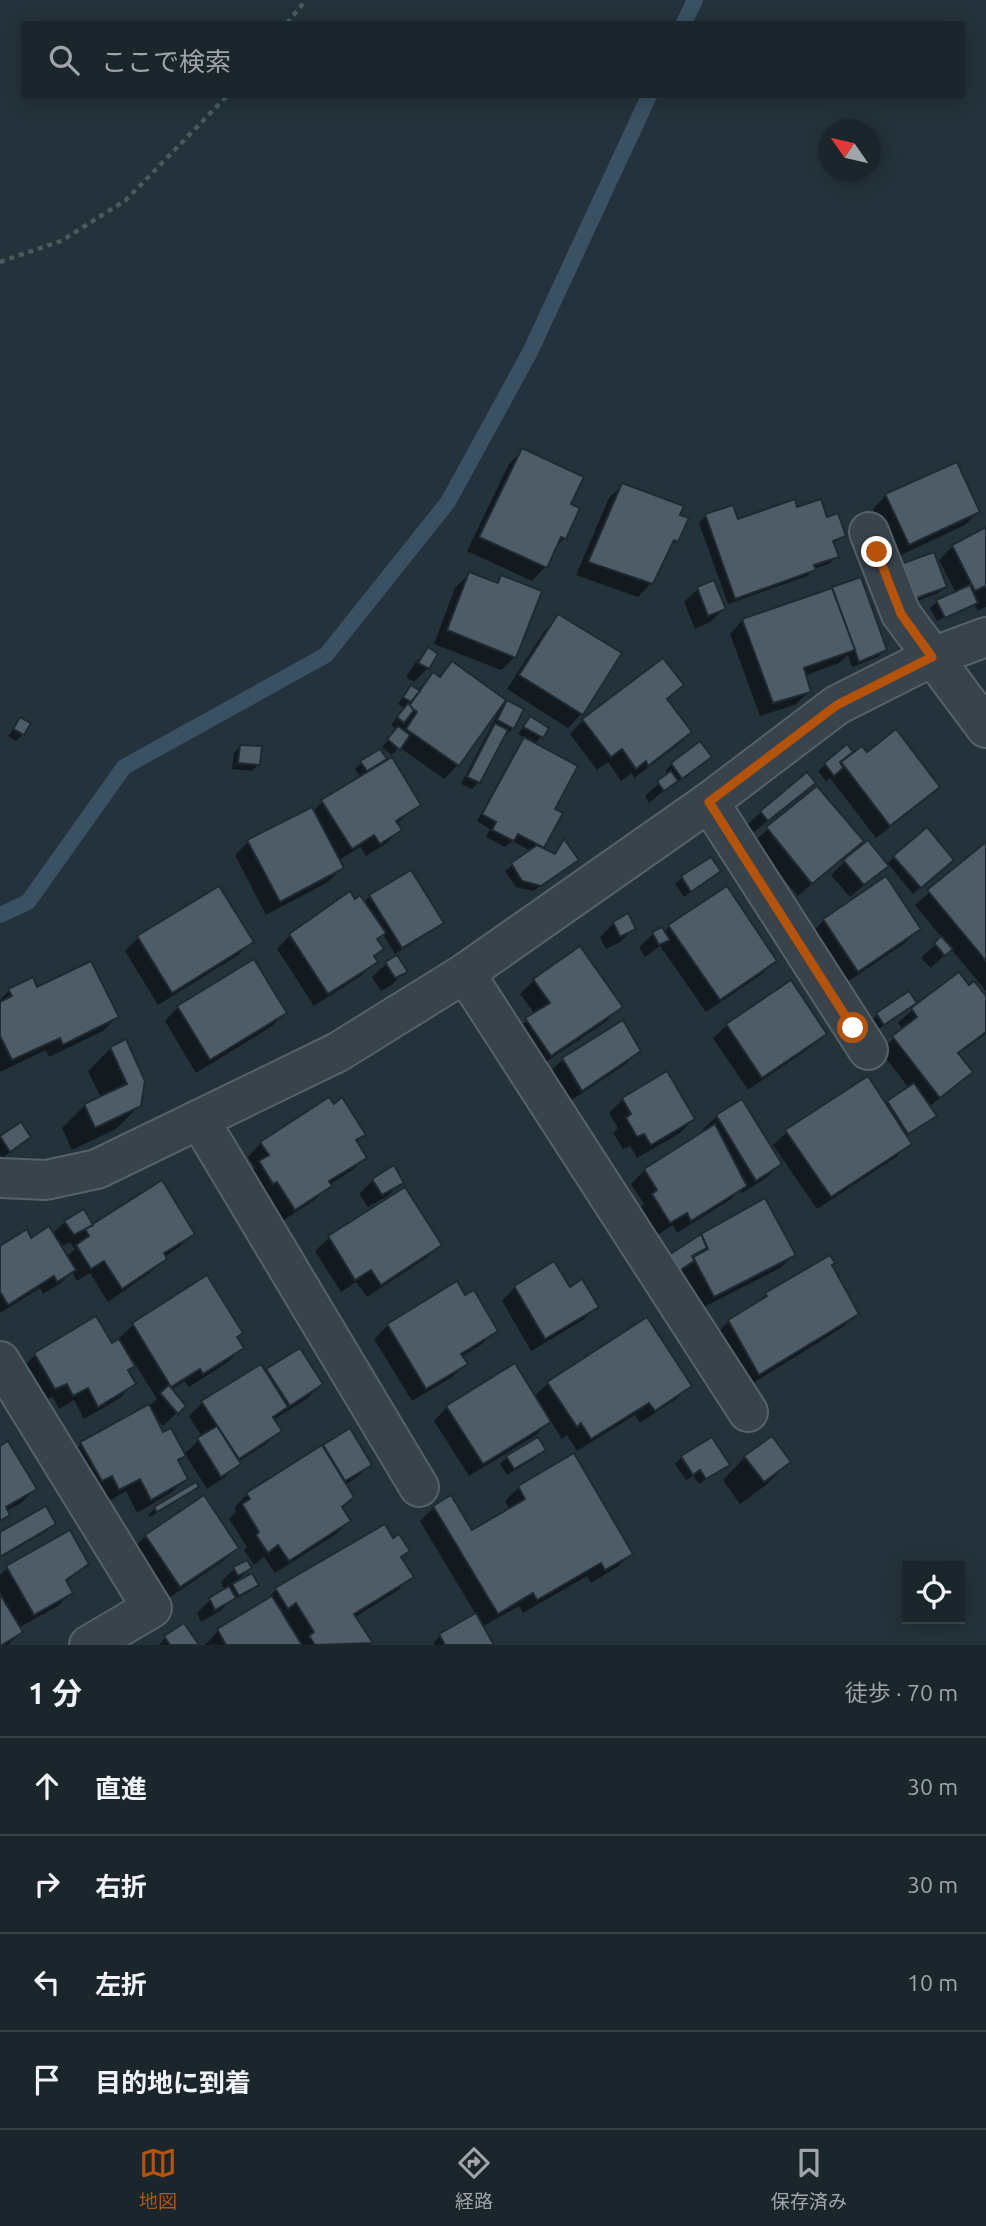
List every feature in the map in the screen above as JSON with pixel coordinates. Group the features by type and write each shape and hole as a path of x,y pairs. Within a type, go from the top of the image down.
{"street":[{"path":"869,531 901,614 986,728"},
{"path":"0,1178 46,1180 97,1169 338,1052 466,973 709,802 837,705 932,657 986,637"},
{"path":"709,802 868,1050"},
{"path":"466,973 748,1412"},
{"path":"200,1121 419,1487"},
{"path":"0,1361 152,1608 89,1645"}],"path":[{"path":"289,21 306,0"},
{"path":"0,262 61,241 126,200 225,98"}],"building":[{"path":"522,448 584,477 571,504 580,508 566,539 561,537 547,568 479,537"},
{"path":"957,462 980,512 909,545 885,494"},
{"path":"622,483 684,506 680,515 689,518 678,542 674,540 653,584 588,562"},
{"path":"795,499 797,507 821,499 827,517 838,513 846,536 833,541 839,557 814,565 816,570 735,599 705,514 733,505 738,519"},
{"path":"986,527 986,588 985,586 975,591 952,545"},
{"path":"934,552 947,587 914,599 901,564"},
{"path":"469,572 498,583 501,575 542,591 516,658 447,630"},
{"path":"861,577 887,650 859,662 832,587"},
{"path":"714,580 726,609 708,616 697,587"},
{"path":"970,585 978,603 945,618 936,600"},
{"path":"832,588 855,650 804,668 811,692 773,703 742,619"},
{"path":"558,614 622,653 583,715 519,675"},
{"path":"428,647 438,654 429,669 418,663"},
{"path":"663,658 684,685 667,699 692,732 648,766 646,761 636,769 622,749 611,757 582,719"},
{"path":"452,661 506,700 459,766 406,729 417,712 409,706 433,672 440,677"},
{"path":"411,685 420,691 411,702 403,697"},
{"path":"507,700 524,709 514,729 497,720"},
{"path":"408,703 414,710 404,723 397,717"},
{"path":"530,716 549,728 543,738 523,727"},
{"path":"20,717 31,723 24,735 13,729"},
{"path":"495,723 508,730 480,783 467,777"},
{"path":"398,726 410,735 400,750 387,739"},
{"path":"896,729 940,787 890,826 841,762 862,746 867,752"},
{"path":"524,737 578,766 555,809 563,813 544,848 518,834 514,841 492,830 496,822 482,814"},
{"path":"700,741 712,757 682,779 671,763"},
{"path":"847,744 853,752 840,762 843,768 834,776 824,763"},
{"path":"240,745 262,746 260,765 238,763"},
{"path":"380,749 387,759 367,771 360,761"},
{"path":"392,757 421,805 396,821 402,830 380,844 374,835 352,849 321,800"},
{"path":"671,771 678,781 664,791 657,781"},
{"path":"807,772 816,783 768,821 760,811"},
{"path":"817,786 864,841 812,884 766,827"},
{"path":"312,807 344,868 280,902 247,840"},
{"path":"927,827 954,860 921,888 893,856"},
{"path":"564,839 579,860 541,886 522,881 511,863 537,845 555,854"},
{"path":"868,840 889,866 864,885 843,860"},
{"path":"986,842 986,961 927,890"},
{"path":"711,857 721,871 691,892 681,876"},
{"path":"411,870 444,923 402,948 369,895"},
{"path":"886,876 921,929 858,972 823,919"},
{"path":"219,886 254,942 172,993 137,936"},
{"path":"727,886 777,961 720,1000 668,925"},
{"path":"350,891 355,899 360,895 386,933 377,939 384,949 374,956 378,962 328,994 289,934"},
{"path":"628,913 636,929 620,937 613,922"},
{"path":"662,927 670,940 659,945 652,932"},
{"path":"941,936 953,949 945,956 934,943"},
{"path":"580,946 623,1007 551,1056 525,1018 550,1003 533,979"},
{"path":"397,955 408,972 395,978 385,962"},
{"path":"254,959 287,1013 210,1060 177,1006"},
{"path":"91,961 119,1017 63,1045 60,1038 12,1060 0,1036 0,1002 12,996 8,989 33,977 37,987"},
{"path":"959,972 969,985 974,981 986,996 986,1032 958,1053 973,1072 940,1098 892,1036 917,1017 911,1008"},
{"path":"791,980 827,1034 762,1078 726,1024"},
{"path":"909,991 917,1003 884,1025 876,1013"},
{"path":"623,1020 641,1051 582,1091 562,1058"},
{"path":"126,1039 145,1081 141,1106 95,1128 84,1104 127,1084 110,1047"},
{"path":"667,1071 695,1119 651,1145 644,1134 637,1137 626,1118 631,1114 622,1098"},
{"path":"868,1076 912,1144 831,1197 785,1130"},
{"path":"914,1083 937,1116 908,1134 887,1101"},
{"path":"329,1097 334,1104 342,1097 366,1135 356,1140 367,1158 329,1181 332,1186 295,1210 277,1182 273,1184 259,1161 269,1155 260,1142"},
{"path":"742,1099 782,1164 756,1181 716,1115"},
{"path":"21,1122 31,1137 10,1152 0,1136"},
{"path":"715,1124 747,1186 691,1221 687,1213 670,1223 652,1194 657,1190 644,1169"},
{"path":"394,1165 404,1183 382,1195 372,1179"},
{"path":"162,1180 195,1234 164,1253 167,1259 122,1289 104,1261 91,1269 76,1245 89,1236 85,1229"},
{"path":"405,1187 442,1245 381,1285 371,1270 355,1280 328,1236"},
{"path":"765,1198 796,1255 714,1297 693,1257 708,1249 701,1234"},
{"path":"84,1209 93,1225 74,1235 64,1221"},
{"path":"49,1226 76,1270 57,1282 54,1276 8,1305 0,1292 0,1246 27,1229 31,1238"},
{"path":"701,1234 707,1248 692,1256 694,1261 679,1271 669,1255"},
{"path":"830,1255 835,1263 832,1265 859,1314 759,1375 728,1320 767,1296 765,1293"},
{"path":"554,1261 570,1287 582,1279 599,1307 545,1339 514,1286"},
{"path":"207,1275 243,1333 237,1337 244,1348 203,1374 200,1369 171,1387 132,1323"},
{"path":"457,1281 465,1295 474,1290 498,1331 461,1354 468,1364 426,1389 387,1324"},
{"path":"96,1316 112,1343 119,1339 135,1366 128,1370 136,1384 98,1407 88,1388 73,1396 67,1384 55,1389 34,1353"},
{"path":"647,1317 692,1386 655,1411 649,1403 591,1439 581,1423 577,1427 547,1382"},
{"path":"300,1348 323,1384 290,1406 266,1369"},
{"path":"515,1363 551,1422 483,1464 446,1406"},
{"path":"261,1364 288,1407 273,1417 282,1431 239,1459 201,1401"},
{"path":"169,1385 186,1406 178,1414 160,1393"},
{"path":"149,1404 163,1432 171,1428 186,1456 178,1460 188,1479 151,1500 140,1479 119,1490 112,1476 102,1481 80,1442"},
{"path":"217,1426 241,1464 221,1477 197,1438"},
{"path":"350,1428 372,1465 345,1481 323,1445"},
{"path":"772,1436 791,1462 764,1482 744,1456"},
{"path":"538,1437 546,1450 514,1469 506,1456"},
{"path":"712,1437 730,1465 706,1479 700,1470 693,1475 681,1456"},
{"path":"8,1441 37,1489 6,1507 10,1515 0,1521 0,1446"},
{"path":"322,1445 354,1497 342,1507 351,1521 289,1561 278,1545 268,1553 256,1535 259,1532 242,1504 250,1499 246,1493"},
{"path":"574,1453 633,1554 605,1570 601,1563 537,1600 533,1593 498,1614 433,1506 451,1495 472,1530 525,1499 518,1486"},
{"path":"196,1482 199,1487 157,1512 154,1507"},
{"path":"204,1495 239,1548 180,1587 145,1535"},
{"path":"46,1506 56,1524 0,1557 0,1532"},
{"path":"385,1524 393,1538 399,1534 410,1551 401,1557 414,1577 354,1614 373,1643 315,1645 309,1636 314,1632 296,1603 288,1609 275,1588"},
{"path":"70,1530 89,1564 66,1580 73,1593 34,1615 6,1566"},
{"path":"247,1560 252,1568 238,1576 233,1567"},
{"path":"252,1573 259,1585 239,1596 232,1584"},
{"path":"229,1586 236,1598 215,1610 209,1598"},
{"path":"0,1594 23,1632 2,1645 0,1645"},
{"path":"272,1596 302,1645 226,1645 217,1629"},
{"path":"476,1613 494,1645 445,1645 439,1634"},
{"path":"184,1623 199,1645 170,1645 164,1636"}],"waterway":[{"path":"685,21 695,0"},
{"path":"0,915 28,902 124,767 326,655 448,502 530,352 648,98"}],"route":[{"path":"853,1028 709,802 837,705 932,657 901,614 877,552"}]}
